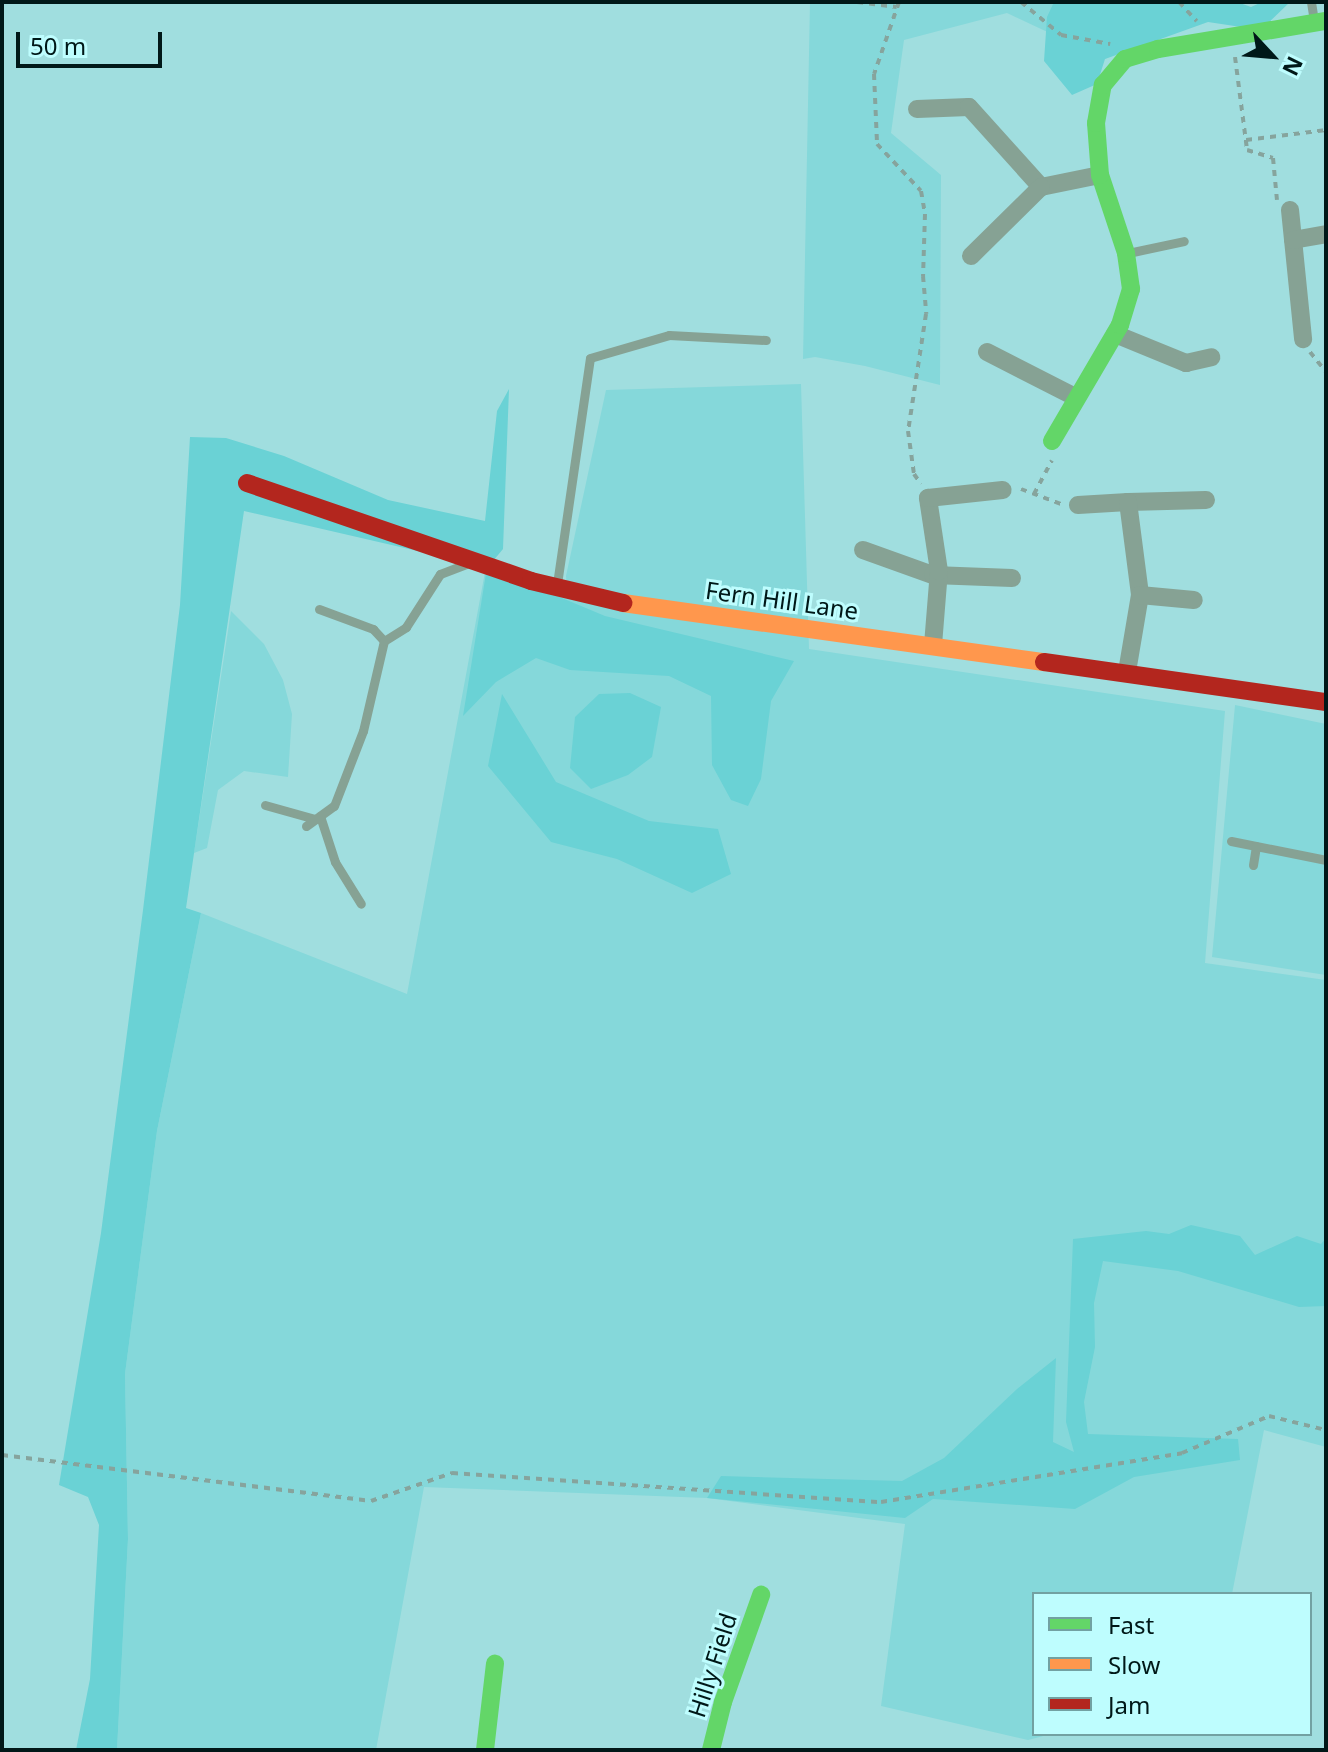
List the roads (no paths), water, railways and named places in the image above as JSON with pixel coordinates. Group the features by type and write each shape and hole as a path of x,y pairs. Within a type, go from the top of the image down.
{"street":[{"path":"1052,441 1075,397 1115,334 1131,289 1126,253 1100,175 1096,123 1103,85 1125,59 1158,49 1233,39 1320,22"},
{"path":"917,109 969,107 1041,187"},
{"path":"971,256 1041,187 1100,175"},
{"path":"1290,210 1303,339"},
{"path":"1293,240 1326,234"},
{"path":"1115,334 1186,363 1211,357"},
{"path":"987,352 1075,397"},
{"name":"Fern Hill Lane","path":"247,483 474,562 556,587 628,604 1326,702"},
{"path":"933,645 939,575 928,498 1003,490"},
{"path":"1072,505 1206,500"},
{"path":"1127,672 1140,595 1128,502"},
{"path":"863,550 939,575 1012,578"},
{"path":"1140,595 1194,600"},
{"name":"Hilly Field","path":"711,1750 723,1702 761,1595"},
{"path":"485,1750 495,1664"}],"lane":[{"path":"1311,2 1320,22"},
{"path":"1126,253 1184,241"},
{"path":"556,587 590,358 669,335 766,340"},
{"path":"306,826 334,806 363,731 384,641 406,627 440,574 474,562"},
{"path":"319,609 373,629 384,641"},
{"path":"265,805 317,818"},
{"path":"317,818 335,862 361,904"},
{"path":"1231,841 1326,860"},
{"path":"1253,865 1256,846"}]}
